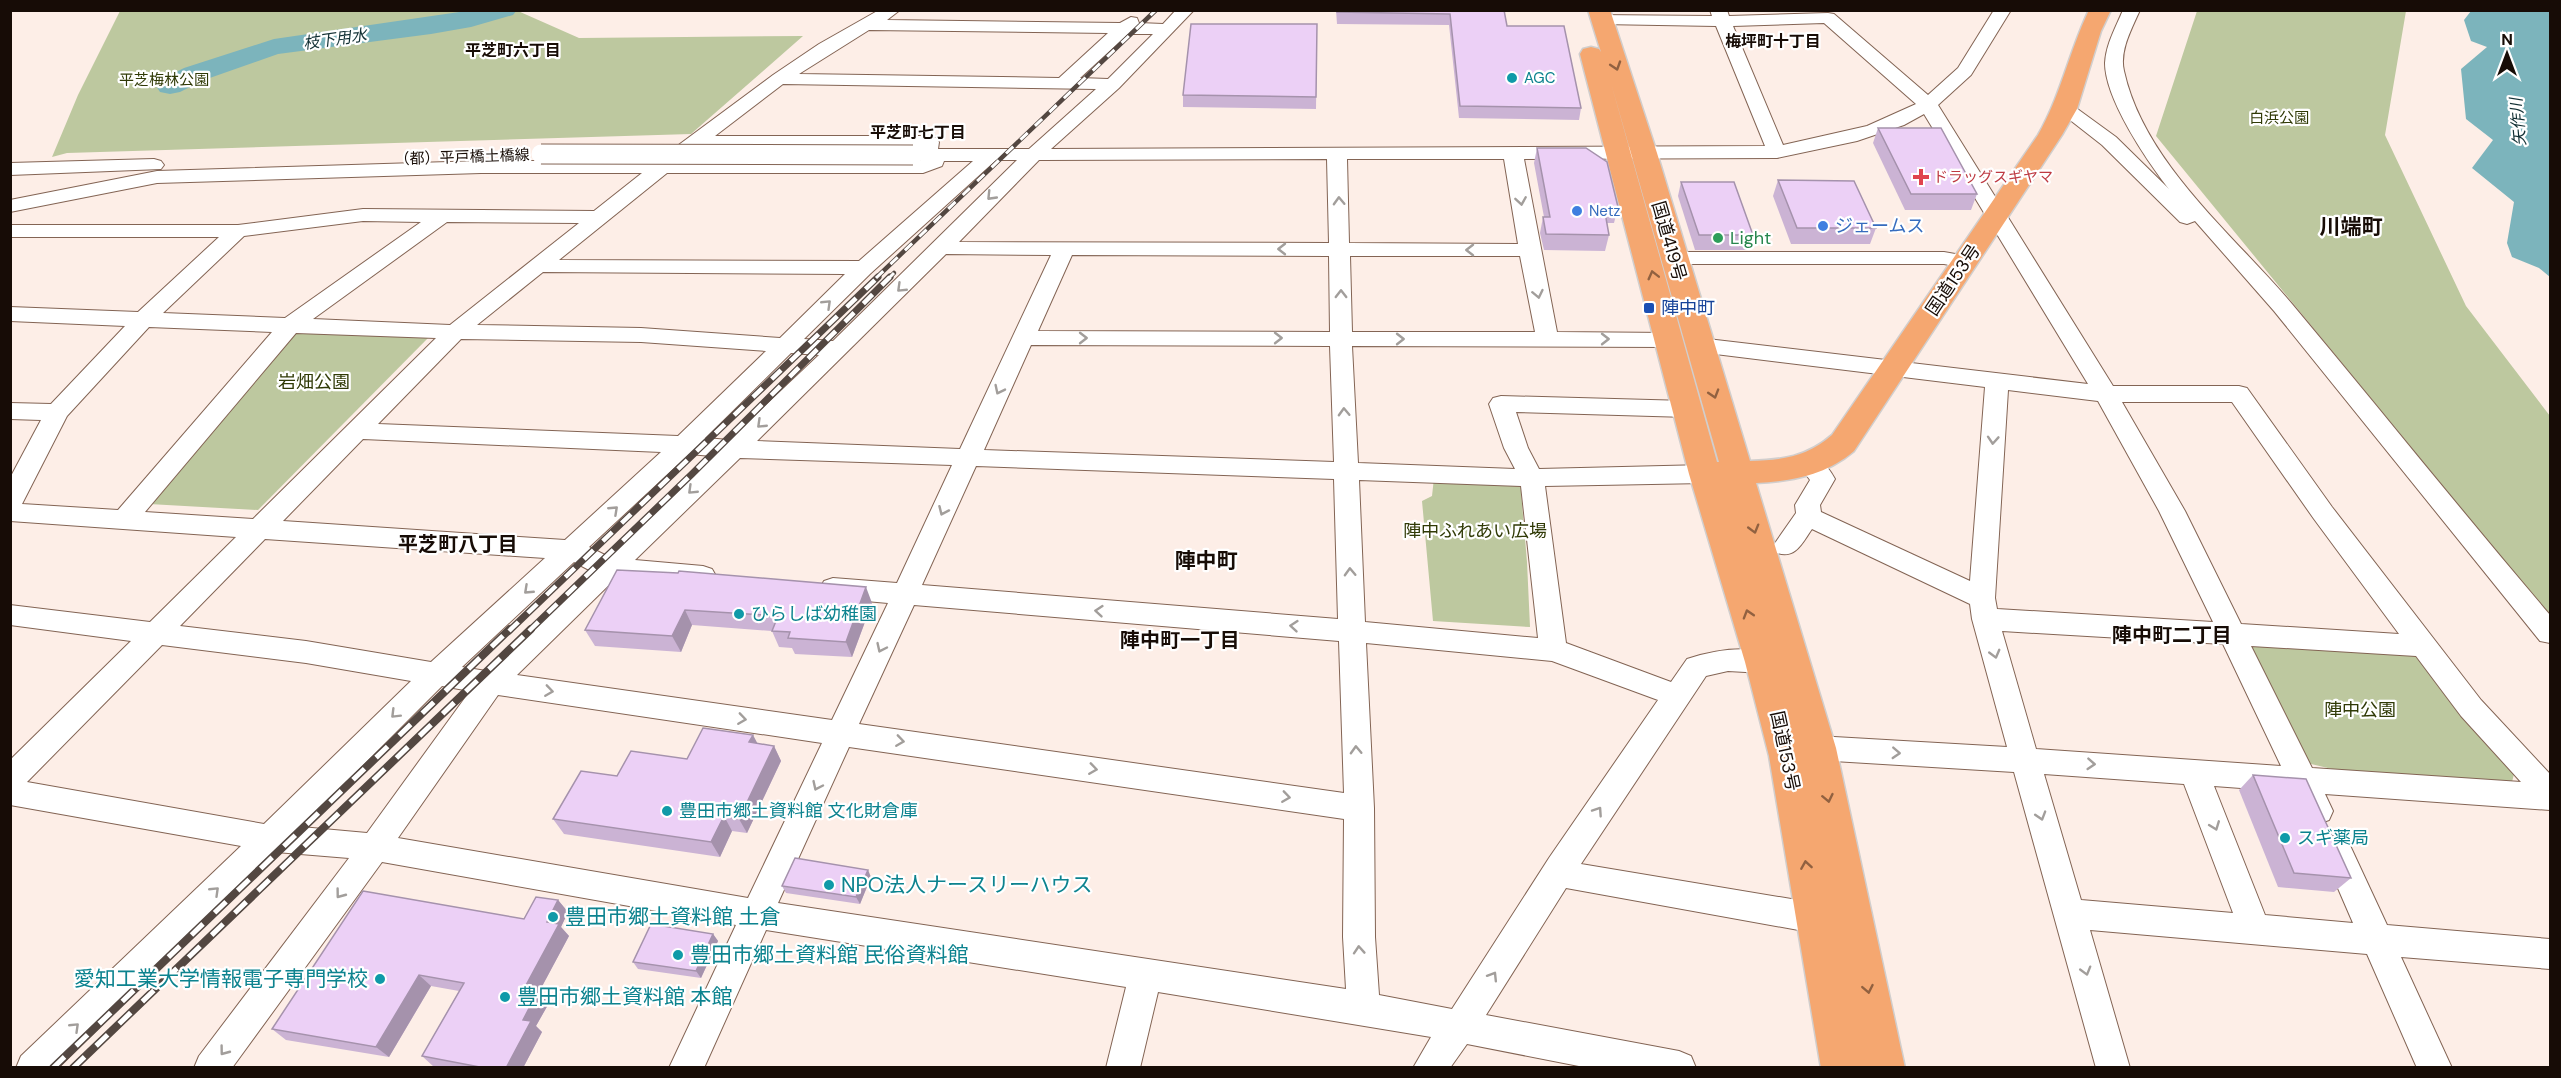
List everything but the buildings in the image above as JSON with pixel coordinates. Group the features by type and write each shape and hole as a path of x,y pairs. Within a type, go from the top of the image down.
{"highway":[{"name":"国道153号","path":"1721,473 1810,464 1822,460 1844,443 1996,217 2065,109 2090,31 2100,10"},
{"name":"国道419号","path":"1593,13 1645,153 1699,345 1721,473"},
{"name":"国道419号","path":"1593,13 1617,154 1650,262 1687,410 1721,473"},
{"name":"国道153号","path":"1721,473 1763,662 1788,756 1843,1068"},
{"name":"国道153号","path":"1721,473 1817,748 1883,1068"}],"street":[{"path":"10,780 455,332 663,166 779,79 892,10"},
{"path":"1005,25 1026,10"},
{"path":"1065,82 1143,10"},
{"path":"211,1068 374,847 491,683 943,248 1033,155 1113,84 1186,10"},
{"name":"（都）平戸橋土橋線","path":"10,169 541,154 1778,152 1844,139 1881,127 1928,105 1957,81 2003,10"},
{"path":"2132,10 2114,60 2115,69 2132,117 2160,163 2264,284 2550,633"},
{"path":"1593,13 1720,16 1831,14 1928,105 2106,394 2172,511 2234,634 2303,780 2435,1068"},
{"path":"1720,16 1744,80 1778,152"},
{"path":"866,25 1168,28"},
{"path":"779,79 1113,84"},
{"path":"2065,109 2109,141 2212,243 2233,250"},
{"path":"698,142 929,142 921,155"},
{"path":"1337,152 1341,250 1341,339 1359,808 1359,937 1363,1008"},
{"path":"1514,152 1529,250 1547,339"},
{"path":"10,206 157,177 481,166 923,167 954,155"},
{"path":"33,1068 437,673 684,445 864,268 991,155"},
{"path":"10,231 238,231 363,215 600,217"},
{"path":"125,519 291,325 443,215"},
{"path":"10,503 57,412 143,320 238,231"},
{"path":"943,248 1529,250"},
{"path":"686,1068 1065,248"},
{"path":"1673,258 1944,258 1965,262"},
{"path":"539,266 864,268"},
{"path":"10,314 455,332 641,334 838,349"},
{"path":"1025,338 1669,339"},
{"path":"1699,345 2106,394 2239,394 2324,513 2471,708 2550,796"},
{"path":"1997,382 1983,608 2024,760 2113,1068"},
{"path":"1553,650 1533,478 1516,448 1501,404 1687,410"},
{"path":"10,411 57,412"},
{"path":"359,431 735,449 1533,478 1721,473"},
{"path":"1810,464 1823,479 1807,505 1810,517 1983,608 2234,634 2425,646"},
{"path":"10,512 571,550 610,568 728,578"},
{"path":"1786,546 1809,514"},
{"path":"811,586 1553,650 1676,695"},
{"path":"10,615 306,652 491,683 1359,808"},
{"path":"1430,1068 1440,1050 1462,1025 1560,868 1697,666 1728,660 1763,662"},
{"path":"1817,748 2550,796"},
{"path":"2194,772 2255,930"},
{"path":"10,792 270,838 374,847 757,914 1363,1008 1679,1068"},
{"path":"1560,868 1575,877 1815,918"},
{"path":"2070,914 2550,954"},
{"path":"1123,1068 1146,973"}],"green space":[{"name":"平芝梅林公園","path":"120,11 518,11 579,38 803,36 691,134 67,153 52,157 78,95"},
{"name":"白浜公園","path":"2197,11 2406,11 2385,135 2466,306 2550,416 2550,617 2156,136"},
{"name":"岩畑公園","path":"292,329 432,334 258,510 149,504"},
{"name":"陣中ふれあい広場","path":"1434,478 1520,480 1530,627 1433,621 1422,501 1432,496"},
{"name":"陣中公園","path":"2249,641 2413,654 2425,659 2515,770 2512,782 2332,769 2307,763"}],"water":[{"name":"矢作川","path":"2471,11 2550,11 2550,277 2539,268 2512,257 2507,243 2514,202 2472,168 2493,140 2466,119 2461,69 2487,47 2471,41 2464,20"}],"waterway":[{"name":"枝下用水","path":"170,86 194,74 274,47 431,26 504,10"}],"railway":[{"path":"876,278 1156,10"},
{"path":"890,277 894,273"},
{"path":"509,631 878,277"},
{"path":"529,631 692,474 890,277"},
{"path":"53,1068 510,629"},
{"path":"73,1068 531,629"}],"place":[{"name":"AGC","path":"1512,78"},
{"name":"ドラッグスギヤマ","path":"1921,177"},
{"name":"Netz","path":"1577,211"},
{"name":"ジェームス","path":"1823,226"},
{"name":"Light","path":"1718,238"},
{"name":"陣中町","path":"1649,308"},
{"name":"ひらしば幼稚園","path":"739,614"},
{"name":"豊田市郷土資料館 文化財倉庫","path":"667,811"},
{"name":"スギ薬局","path":"2285,838"},
{"name":"NPO法人ナースリーハウス","path":"829,885"},
{"name":"豊田市郷土資料館 土倉","path":"553,917"},
{"name":"豊田市郷土資料館 民俗資料館","path":"678,955"},
{"name":"愛知工業大学情報電子専門学校","path":"380,979"},
{"name":"豊田市郷土資料館 本館","path":"505,997"}],"district":[{"name":"梅坪町十丁目","path":"1773,41"},
{"name":"平芝町六丁目","path":"513,50"},
{"name":"平芝町七丁目","path":"918,132"},
{"name":"川端町","path":"2351,227"},
{"name":"平芝町八丁目","path":"458,544"},
{"name":"陣中町","path":"1206,561"},
{"name":"陣中町二丁目","path":"2172,635"},
{"name":"陣中町一丁目","path":"1180,640"}]}
